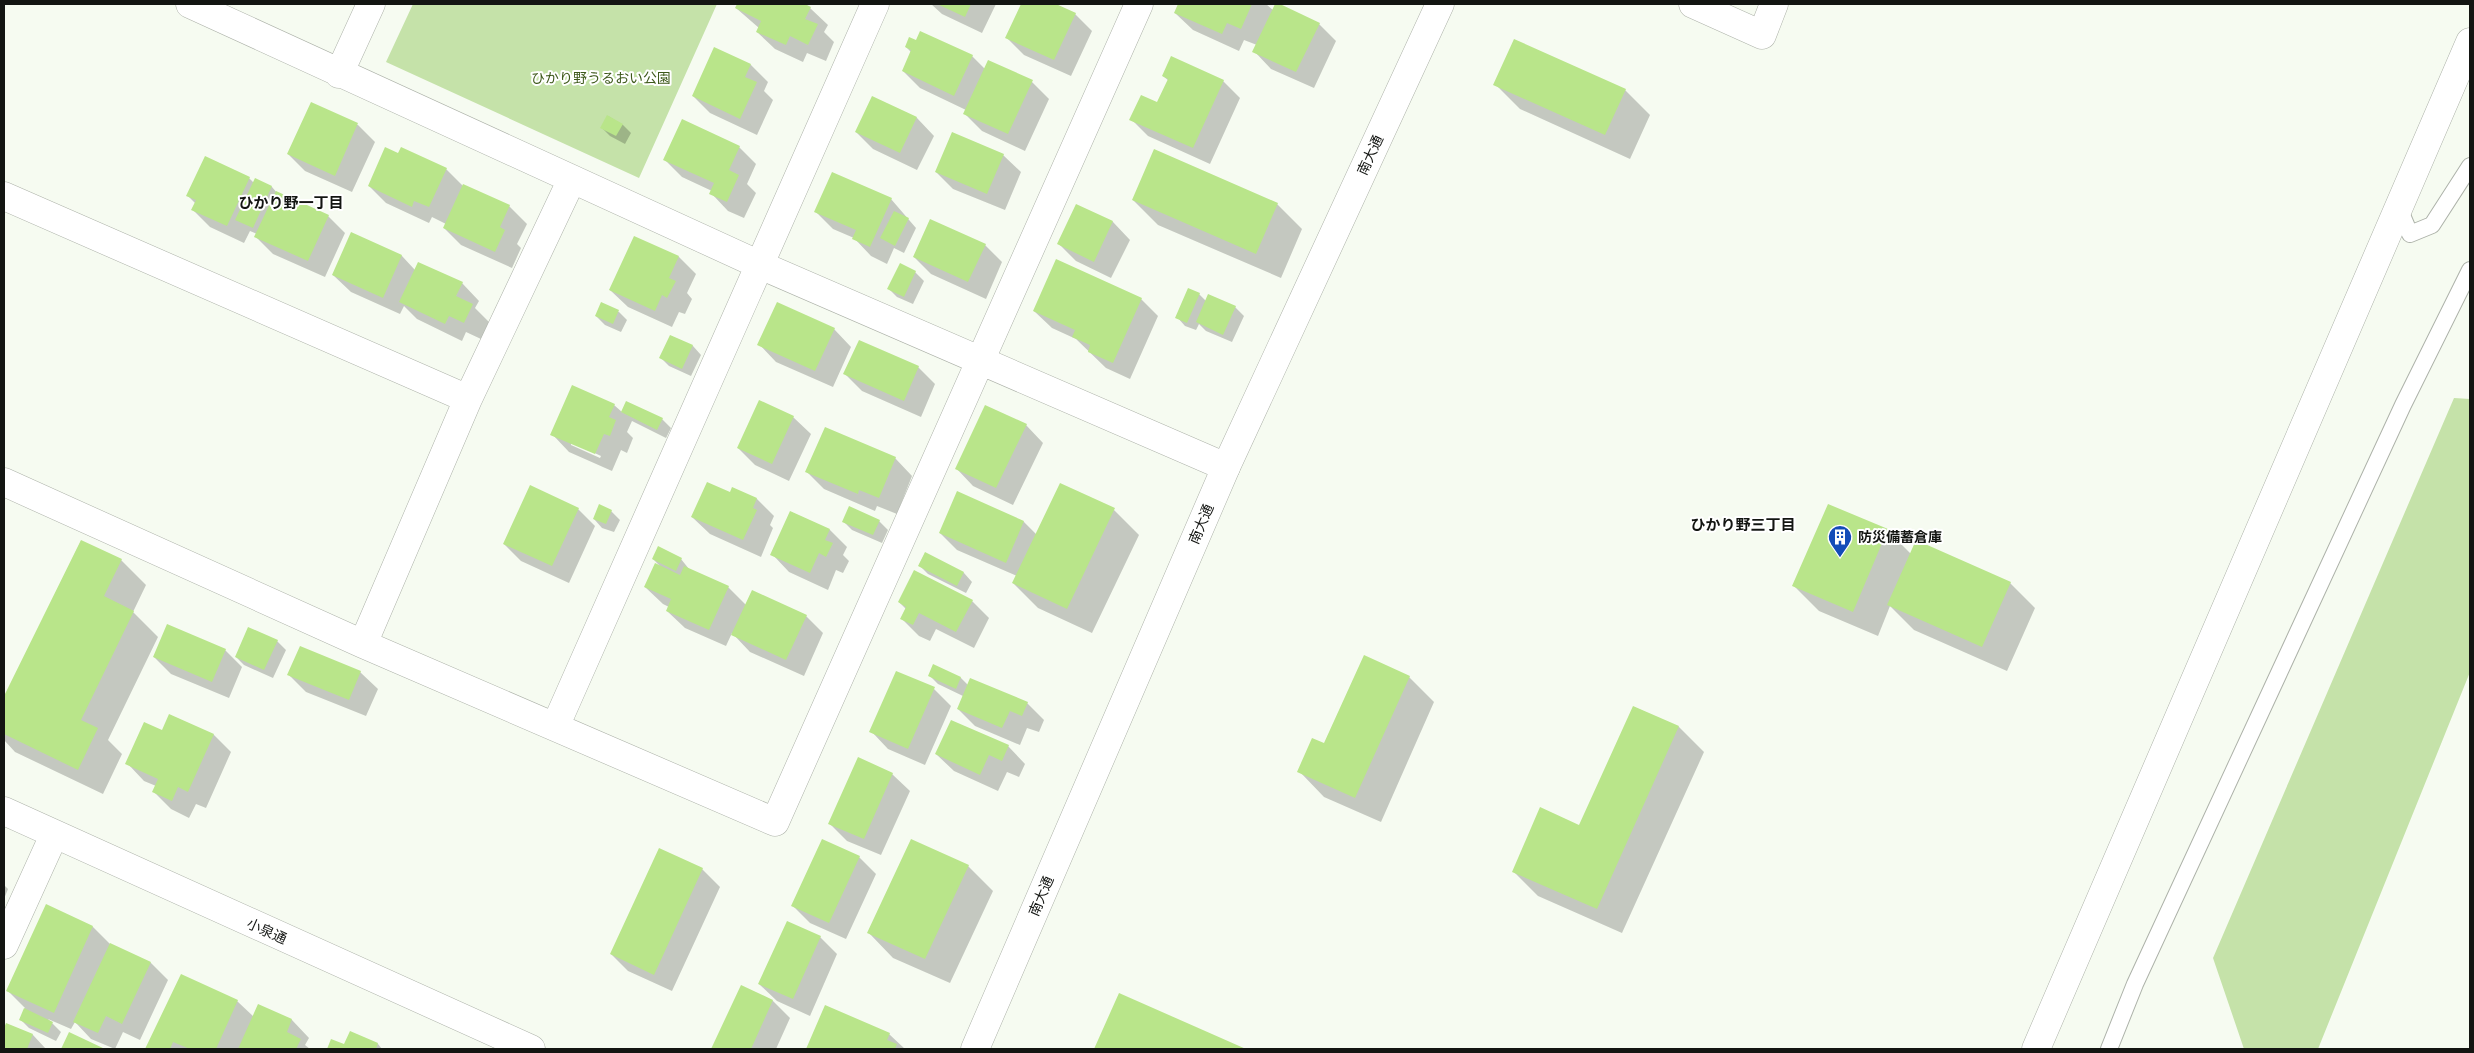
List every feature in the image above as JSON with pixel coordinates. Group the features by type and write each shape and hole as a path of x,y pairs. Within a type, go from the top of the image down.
{"street":[{"path":"190,4 760,266 1226,467"},
{"path":"339,74 371,4"},
{"path":"554,727 875,4"},
{"path":"4,482 363,644 775,822 1139,4"},
{"name":"南大通","path":"975,1049 1226,467 1440,4"},
{"path":"1694,4 1762,35 1774,4"},
{"path":"2036,1049 2470,42"},
{"path":"363,644 468,399 572,180"},
{"path":"4,196 468,399"},
{"name":"小泉通","path":"4,812 531,1049"},
{"path":"4,945 54,835"}],"lane":[{"path":"2399,208 2410,234 2432,225 2470,166"},
{"path":"2109,1049 2135,984 2398,414 2470,270"}],"green space":[{"name":"ひかり野うるおい公園","path":"413,4 717,4 639,178 386,62"},
{"path":"2454,398 2470,399 2470,672 2318,1049 2244,1049 2213,958"}],"building":[{"path":"737,4 805,4 811,7 805,19 818,24 808,45 790,36 786,45 756,32 761,21 735,8"},
{"path":"937,4 971,4 965,17"},
{"path":"1021,4 1056,4 1076,13 1054,60 1005,38"},
{"path":"1178,4 1252,4 1241,29 1227,23 1222,34 1174,13"},
{"path":"1275,4 1280,4 1320,23 1296,72 1252,52"},
{"path":"920,31 973,55 954,96 902,71 911,50 905,47 909,37 916,40"},
{"path":"1514,39 1626,89 1605,135 1493,85"},
{"path":"714,47 751,64 745,77 757,82 740,119 692,96"},
{"path":"1171,56 1224,80 1193,148 1129,120 1141,95 1157,102 1168,79 1162,76"},
{"path":"988,60 1033,80 1008,134 963,114"},
{"path":"872,96 917,117 900,153 855,132"},
{"path":"311,102 358,123 335,176 287,154"},
{"path":"607,115 623,124 616,136 600,128"},
{"path":"682,119 740,146 729,170 739,175 727,202 709,194 714,183 663,160"},
{"path":"952,132 1004,154 987,194 935,172"},
{"path":"385,147 398,153 401,147 447,168 429,207 414,201 412,207 368,186"},
{"path":"1154,149 1278,203 1256,254 1132,200"},
{"path":"205,156 250,177 227,226 191,210 196,200 186,196"},
{"path":"832,172 892,198 870,247 852,239 856,230 814,212"},
{"path":"255,178 272,186 253,228 235,220"},
{"path":"463,184 510,205 500,227 505,230 495,252 443,228"},
{"path":"276,191 329,215 308,261 254,237"},
{"path":"1076,204 1113,221 1094,262 1057,244"},
{"path":"894,211 909,218 895,246 880,238"},
{"path":"930,219 986,244 968,282 913,257"},
{"path":"351,232 402,255 383,298 332,275"},
{"path":"634,236 679,256 669,278 676,281 667,298 662,295 655,311 609,290"},
{"path":"1056,259 1142,298 1113,363 1088,352 1090,345 1072,337 1075,330 1033,311"},
{"path":"418,262 463,282 456,296 473,304 464,323 449,316 445,324 399,302"},
{"path":"900,263 916,271 904,297 887,289"},
{"path":"1188,288 1200,293 1187,323 1175,318"},
{"path":"1208,294 1236,306 1223,335 1196,322"},
{"path":"601,302 619,310 613,324 595,316"},
{"path":"777,302 835,328 815,371 757,345"},
{"path":"670,335 693,345 682,369 659,358"},
{"path":"859,340 919,366 904,401 843,374"},
{"path":"572,385 615,404 609,417 616,420 610,436 604,434 595,454 550,435"},
{"path":"759,400 794,416 772,464 737,448"},
{"path":"626,401 663,418 657,430 621,412"},
{"path":"985,405 1027,424 996,488 955,469"},
{"path":"825,427 896,457 879,498 859,490 858,494 805,472"},
{"path":"707,482 730,492 732,487 757,498 753,508 757,510 743,540 691,517"},
{"path":"1060,483 1115,508 1067,609 1012,583"},
{"path":"530,485 579,508 552,566 503,544"},
{"path":"957,491 1024,521 1006,563 939,533"},
{"path":"599,504 612,510 606,524 593,519"},
{"name":"防災備蓄倉庫","path":"1828,504 1888,529 1853,612 1792,586"},
{"path":"849,506 880,520 873,535 842,522"},
{"path":"790,511 830,529 825,540 833,543 826,557 819,553 810,573 770,555"},
{"path":"81,540 122,559 104,596 134,611 81,720 98,728 78,770 4,734 4,696"},
{"path":"1916,540 2011,582 1982,647 1887,605"},
{"path":"658,546 682,558 676,571 652,559"},
{"path":"925,552 964,572 957,586 918,566"},
{"path":"655,563 680,575 684,566 729,586 709,630 666,611 671,599 644,587"},
{"path":"914,570 973,600 956,632 919,613 913,625 900,619 906,607 898,602"},
{"path":"752,590 807,615 786,660 731,635"},
{"path":"167,624 226,649 212,682 153,657"},
{"path":"248,627 278,640 264,670 235,657"},
{"path":"300,646 361,671 349,700 287,675"},
{"path":"1364,655 1410,676 1355,798 1297,772 1312,738 1324,743"},
{"path":"933,664 961,677 956,689 928,676"},
{"path":"896,671 935,687 908,749 869,732"},
{"path":"970,678 1028,702 1022,716 1010,711 1002,728 957,709"},
{"path":"1633,706 1679,726 1597,909 1512,872 1540,807 1579,825"},
{"path":"169,714 214,734 188,792 178,787 172,801 152,792 158,779 125,764 144,722 162,730"},
{"path":"951,720 1009,745 1002,761 989,755 980,775 935,754"},
{"path":"858,757 893,773 864,839 828,824"},
{"path":"822,839 860,856 829,923 791,906"},
{"path":"911,839 969,865 925,959 867,933"},
{"path":"659,848 703,868 654,975 610,954"},
{"path":"46,904 93,926 54,1013 6,991"},
{"path":"787,921 821,936 793,999 758,984"},
{"path":"110,943 151,962 122,1024 106,1016 98,1033 73,1022"},
{"path":"181,974 238,1000 216,1049 190,1049 173,1042 170,1049 145,1049"},
{"path":"741,985 773,1000 751,1049 711,1049"},
{"path":"1119,993 1246,1049 1094,1049"},
{"path":"258,1004 292,1019 287,1032 301,1039 296,1049 238,1049"},
{"path":"825,1005 890,1033 887,1040 897,1044 895,1049 806,1049"},
{"path":"24,1008 53,1022 48,1033 19,1020"},
{"path":"6,1023 33,1034 27,1049 4,1049 4,1028"},
{"path":"350,1031 378,1043 376,1049 327,1049 331,1039 344,1044"},
{"path":"69,1032 105,1049 61,1049"}],"place":[{"name":"防災備蓄倉庫","path":"1840,558"}],"district":[{"name":"ひかり野一丁目","path":"291,203"},
{"name":"ひかり野三丁目","path":"1743,525"}]}
